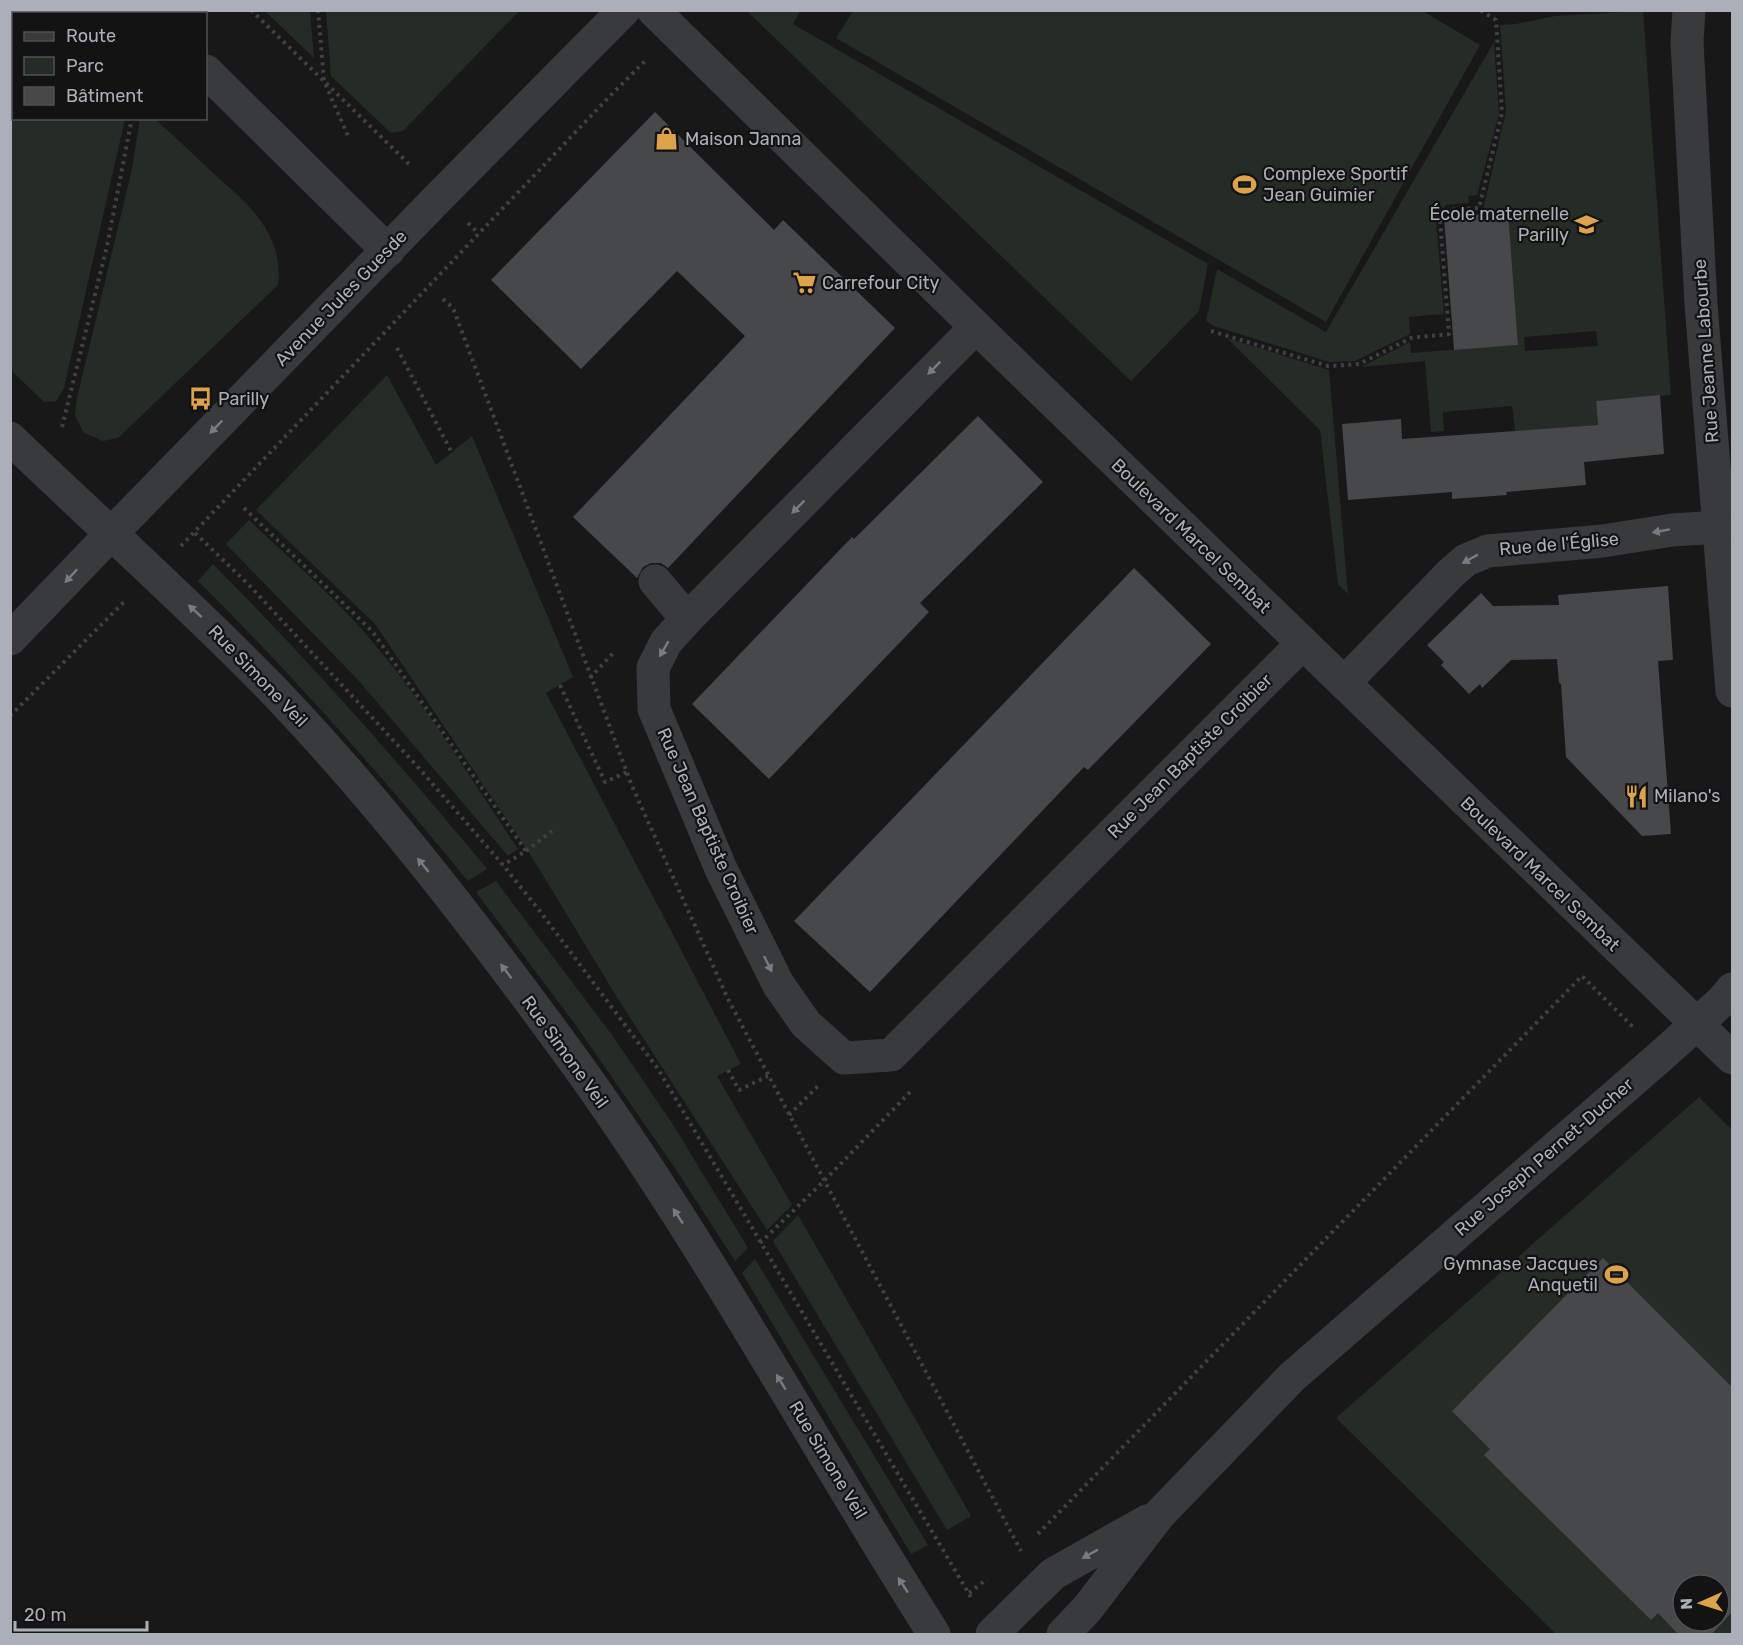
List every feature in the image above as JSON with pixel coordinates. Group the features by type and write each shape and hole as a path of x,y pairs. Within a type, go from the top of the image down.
{"street":[{"name":"Avenue Jules Guesde","path":"10,639 624,10"},
{"name":"Rue Jeanne Labourbe","path":"1689,10 1687,42 1701,304 1732,691"},
{"name":"Boulevard Marcel Sembat","path":"663,21 1732,1058"},
{"path":"207,72 388,251"},
{"name":"Rue Jean Baptiste Croibier","path":"976,327 666,642 653,668 654,709 721,869 778,984 806,1024 844,1058 891,1055 1302,643"},
{"name":"Rue Simone Veil","path":"10,438 201,617 278,695 353,778 460,910 566,1050 649,1172 730,1297 934,1635"},
{"name":"Rue de l'Église","path":"1344,683 1466,560 1488,551 1603,542 1672,530 1720,527"},
{"path":"655,581 687,620"},
{"path":"1696,1024 1732,989"},
{"name":"Rue Joseph Pernet-Ducher","path":"1063,1635 1094,1622 1159,1515 1292,1377 1696,1024"},
{"name":"Rue Joseph Pernet-Ducher","path":"992,1635 1053,1574 1159,1515"}],"path":[{"path":"251,10 478,233"},
{"path":"318,10 324,81 348,136"},
{"path":"1211,331 1328,366 1359,364 1411,338 1449,334 1440,220 1445,210 1479,208 1502,113 1496,20 1481,11"},
{"path":"10,717 195,533 608,98 663,21"},
{"path":"62,427 107,246 132,120"},
{"path":"397,348 452,453"},
{"path":"243,508 372,631 526,851"},
{"path":"560,685 605,782 627,772"},
{"path":"503,865 553,830"},
{"path":"1038,1534 1582,976"},
{"path":"728,1071 739,1090 768,1076"},
{"path":"789,1115 819,1085"},
{"path":"760,1243 824,1181"},
{"path":"1013,1559 1029,1543"},
{"path":"969,1593 996,1573"}],"green space":[{"path":"326,10 519,11 403,131 391,133 331,76"},
{"name":"Complexe Sportif Jean Guimier","path":"1421,10 1480,45 1326,322 836,38 853,11"},
{"path":"10,11 47,11 48,12 12,12 12,120 125,120 64,388 56,401 44,402 11,370"},
{"path":"265,11 310,11 314,58"},
{"path":"747,11 800,11 793,24 1208,264 1199,311 1131,381"},
{"name":"École maternelle Parilly","path":"1643,11 1671,395 1596,401 1598,425 1515,432 1512,406 1443,412 1444,431 1431,432 1425,361 1361,367 1410,342 1411,353 1518,345 1508,213 1482,214 1506,111 1500,25 1555,16","holes":["1596,331 1598,346 1525,351 1524,337"]},
{"path":"1494,42 1499,114 1477,195 1468,196 1469,203 1446,205 1436,221 1444,314 1409,317 1410,334 1355,361 1329,362 1214,326 1206,321 1217,269 1326,332"},
{"path":"140,120 156,120 239,196 261,221 275,250 278,285 118,438 103,441 84,433 75,415 77,398 132,169"},
{"path":"1227,338 1329,370 1348,594 1338,584 1320,430"},
{"path":"387,375 436,465 472,436 573,677 546,693 741,1064 717,1076 792,1205 767,1230 618,999 530,854 375,624 256,510"},
{"path":"249,520 331,597 376,646 432,720 518,849 508,856 359,681 226,544"},
{"path":"213,564 353,713 487,869 468,881 337,727 198,581"},
{"path":"496,881 612,1035 672,1123 748,1248 735,1261 675,1168 575,1024 476,892"},
{"name":"Gymnase Jacques Anquetil","path":"1699,1097 1732,1130 1732,1634 1556,1634 1336,1418"},
{"path":"798,1215 971,1516 947,1530 773,1241"},
{"path":"755,1259 928,1545 911,1554 742,1273"}],"building":[{"path":"655,112 774,230 783,220 895,328 668,568 661,563 651,563 643,567 637,578 573,517 745,336 677,271 581,369 491,280"},
{"path":"1508,212 1518,345 1454,350 1444,217"},
{"path":"1660,395 1664,454 1584,462 1586,485 1452,499 1452,492 1348,500 1342,424 1401,419 1402,439 1598,425 1596,401"},
{"path":"978,416 1043,482 920,603 929,612 769,779 692,704 852,537 854,539"},
{"path":"1134,568 1211,644 1088,770 1084,767 870,992 794,921"},
{"path":"1668,586 1673,660 1658,661 1671,834 1642,836 1566,757 1557,659 1511,660 1482,688 1480,684 1469,694 1441,665 1444,662 1427,645 1481,593 1493,606 1559,605 1558,595"},
{"path":"1603,1258 1732,1387 1732,1612 1731,1573 1671,1573 1671,1627 1658,1613 1651,1620 1484,1455 1490,1449 1452,1411"},
{"path":"1677,1633 1713,1633 1711,1635 1679,1635"}],"place":[{"name":"Maison Janna","path":"667,139"},
{"name":"Complexe Sportif Jean Guimier","path":"1245,184"},
{"name":"École maternelle Parilly","path":"1587,224"},
{"name":"Carrefour City","path":"804,283"},
{"name":"Parilly","path":"200,399"},
{"name":"Milano's","path":"1636,796"},
{"name":"Gymnase Jacques Anquetil","path":"1616,1274"}]}
